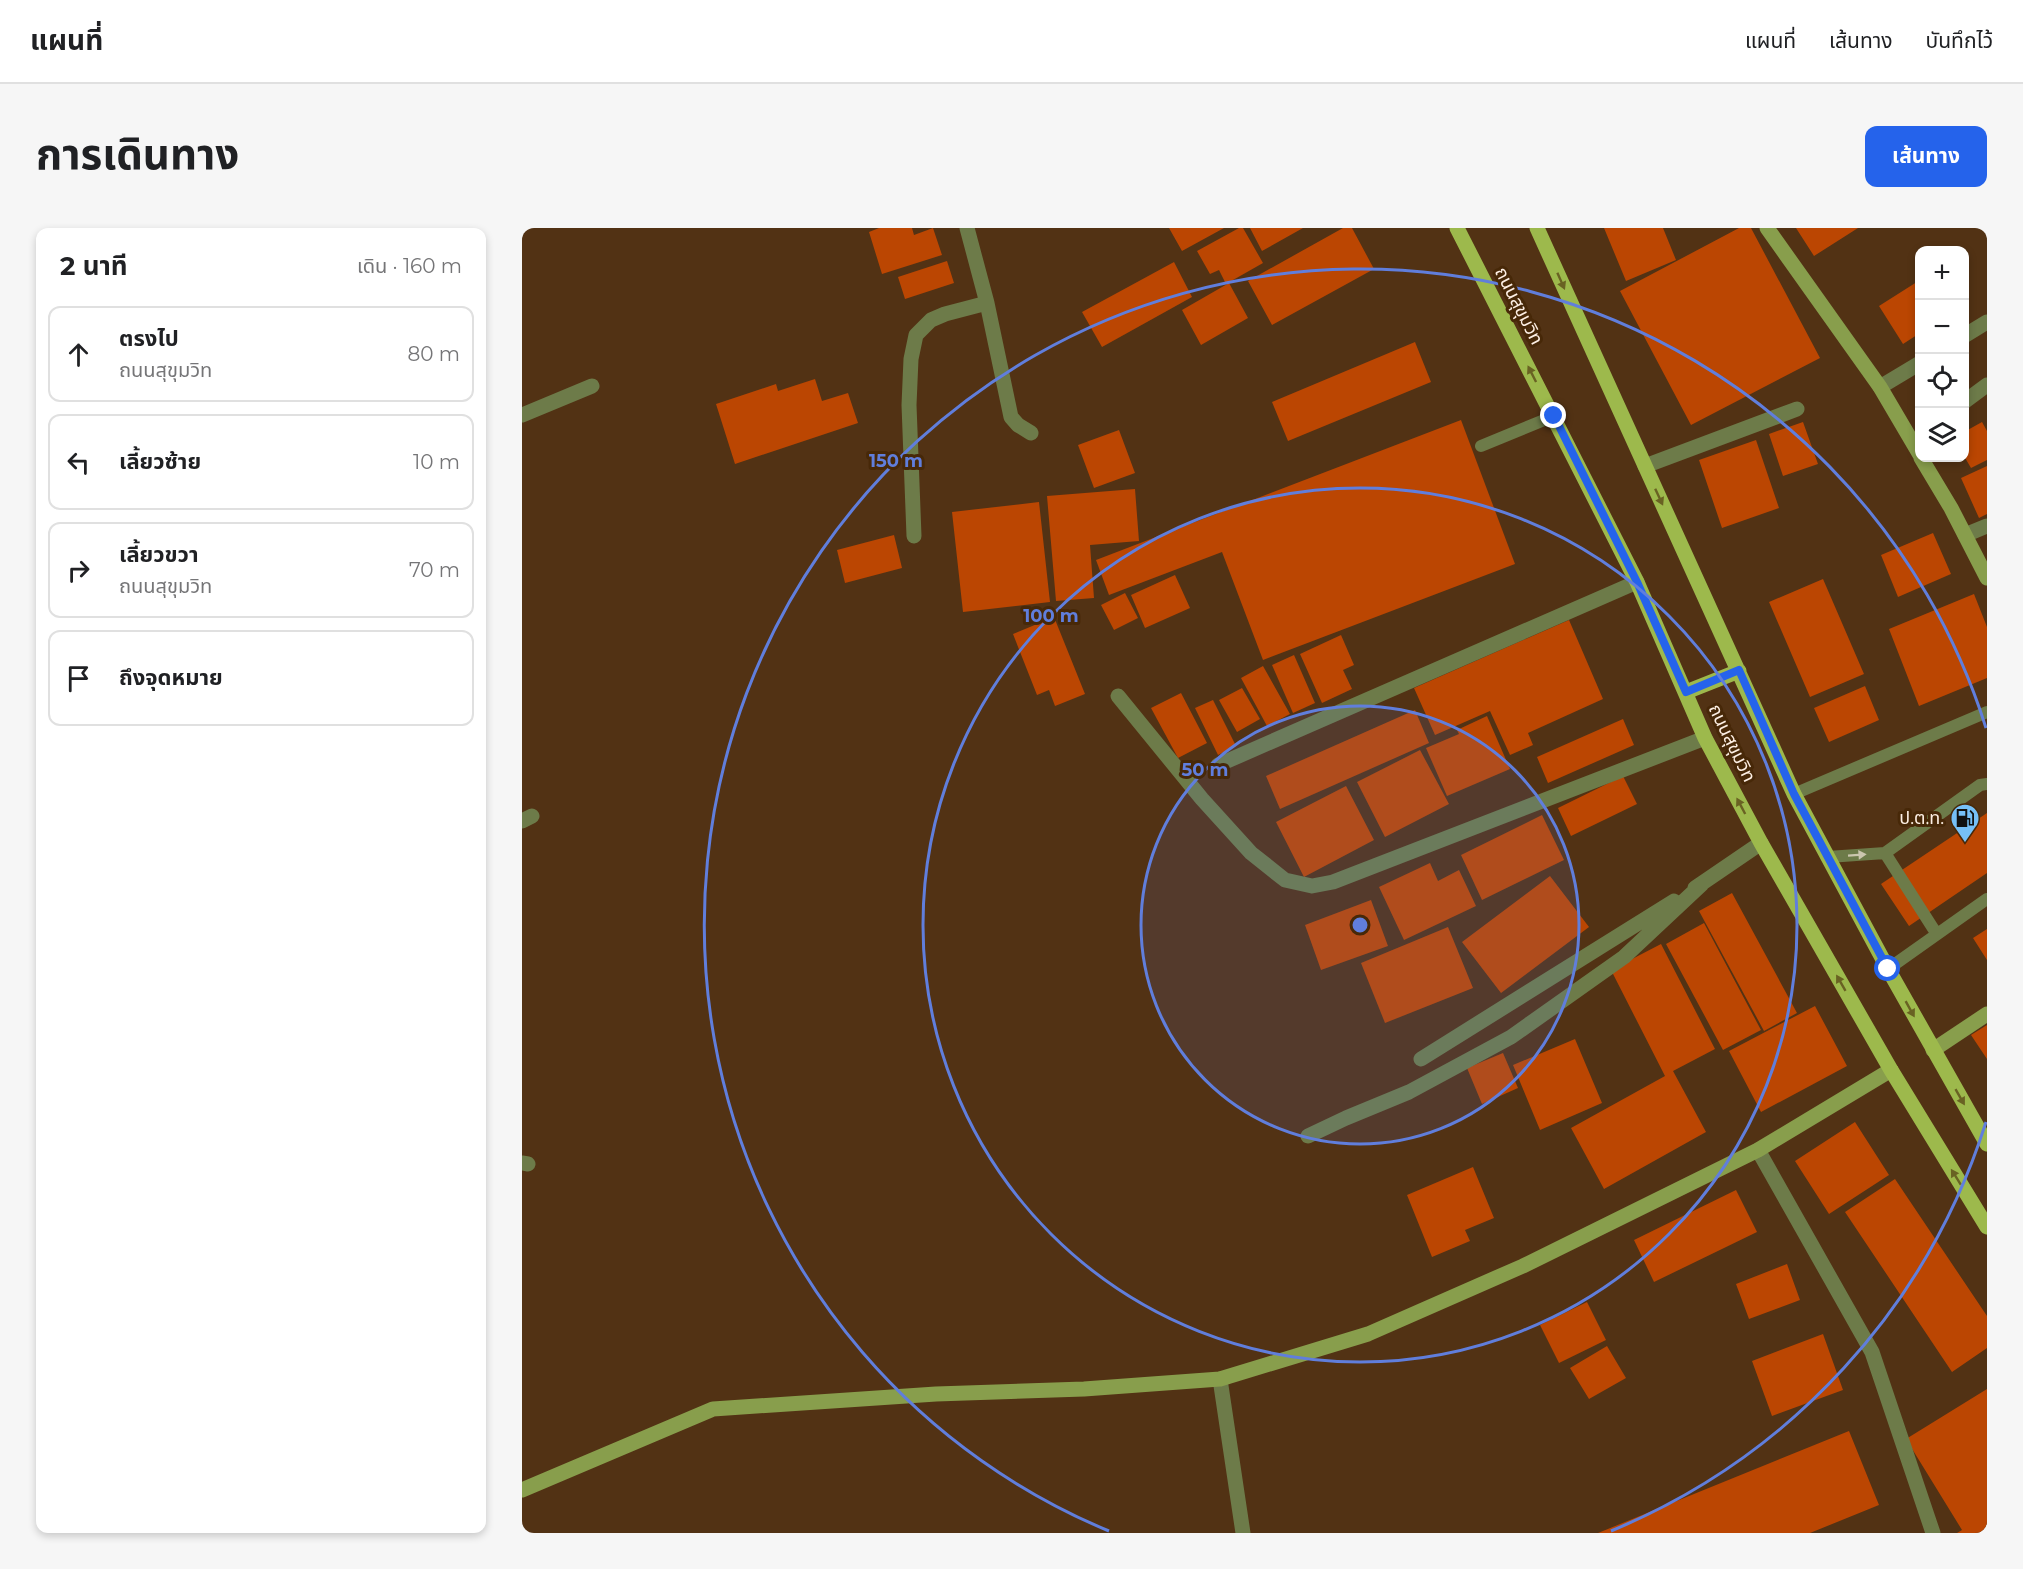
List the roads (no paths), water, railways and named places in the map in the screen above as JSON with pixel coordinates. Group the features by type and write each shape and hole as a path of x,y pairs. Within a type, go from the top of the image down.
{"main road":[{"name":"ถนนสุขุมวิท","path":"1457,228 1637,582 1705,738 1761,843 1891,1070 1987,1227"},
{"name":"ถนนสุขุมวิท","path":"1537,228 1794,794 1888,969 1987,1144"},
{"path":"1686,692 1739,670"}],"street":[{"path":"967,228 987,303 1011,417 1018,425 1031,433"},
{"path":"1767,228 1914,434"},
{"path":"915,536 909,405 911,359 916,335 931,320 987,303"},
{"path":"1969,333 1987,322"},
{"path":"1880,387 1915,366"},
{"path":"1969,399 1987,385"},
{"path":"522,415 592,386"},
{"path":"1645,466 1797,409"},
{"path":"1923,462 1987,578"},
{"path":"1965,535 1987,526"},
{"path":"1218,765 1637,582"},
{"path":"1118,696 1202,799 1251,853 1285,880 1312,886 1333,882 1705,738"},
{"path":"1420,1059 1702,884 1761,843"},
{"path":"1308,1136 1409,1092 1511,1037 1624,957 1702,884"},
{"path":"1933,1050 1987,1014"},
{"path":"522,1490 713,1409 936,1394 1084,1389 1220,1379 1368,1334 1523,1266 1758,1150 1891,1070"},
{"path":"1758,1150 1872,1352 1934,1533"},
{"path":"1220,1379 1243,1533"}],"lane":[{"path":"1481,446 1554,416"},
{"path":"1794,794 1987,711"},
{"path":"1828,857 1885,853 1980,785 1987,784"},
{"path":"1885,853 1936,933"},
{"path":"1888,969 1987,899"}],"place":[{"name":"ป.ต.ท.","path":"1965,844"}]}
